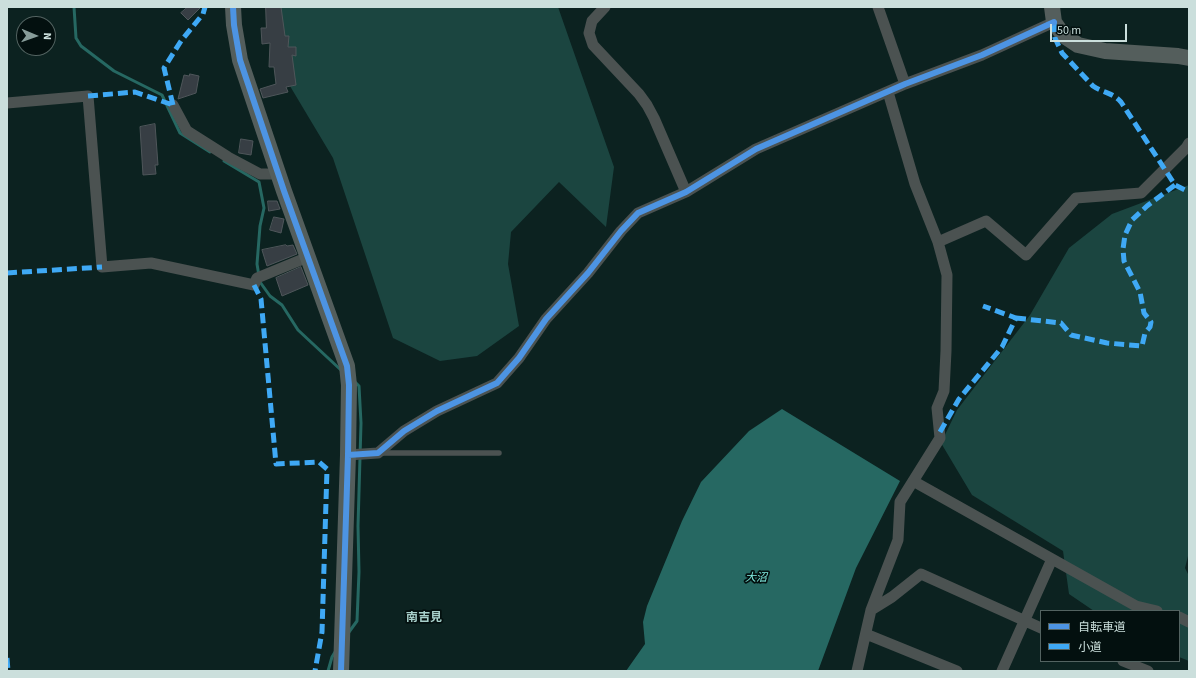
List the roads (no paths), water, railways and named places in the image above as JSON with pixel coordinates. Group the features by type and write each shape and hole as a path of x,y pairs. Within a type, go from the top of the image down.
{"street":[{"path":"233,7 234,25 240,60 284,191 347,366 349,385 348,455 341,671"},
{"path":"605,7 592,21 589,33 593,45 639,94 647,105 686,192"},
{"path":"878,7 905,84"},
{"path":"348,455 378,453 404,431 437,412 496,383 519,358 546,319 588,273 621,231 638,213 686,192 756,149 905,84 982,55 1053,14 1063,34 1078,45 1105,51 1189,58"},
{"path":"857,671 871,610 898,540 900,502 940,438 937,408 944,390 947,328 947,275 938,242 915,184 888,92"},
{"path":"7,103 88,96 102,267 151,263 254,285 257,278 308,257"},
{"path":"173,105 187,131 228,157 260,174 279,174"},
{"path":"938,242 986,221 1026,255 1076,198 1141,193 1186,148 1189,143"},
{"path":"913,480 1136,606 1153,610"},
{"path":"1002,671 1052,559"},
{"path":"871,610 892,597 921,574 1040,628"},
{"path":"1180,618 1189,622"},
{"path":"866,634 957,671"},
{"path":"1126,662 1148,671"}],"lane":[{"path":"378,453 498,453"}],"water":[{"name":"大沼","path":"782,409 900,481 856,568 818,671 626,671 645,644 643,622 647,606 682,521 701,482 749,431"}],"waterway":[{"path":"74,7 76,38 81,46 114,71 162,95 180,133 210,152"},
{"path":"224,161 259,182 264,208 260,226 257,264 260,282 270,296 282,305 298,330 342,371"},
{"path":"349,632 357,621 359,572 358,526 361,423 359,386 355,382"},
{"path":"328,671 335,652"}],"district":[{"name":"南吉見","path":"424,618"}]}
